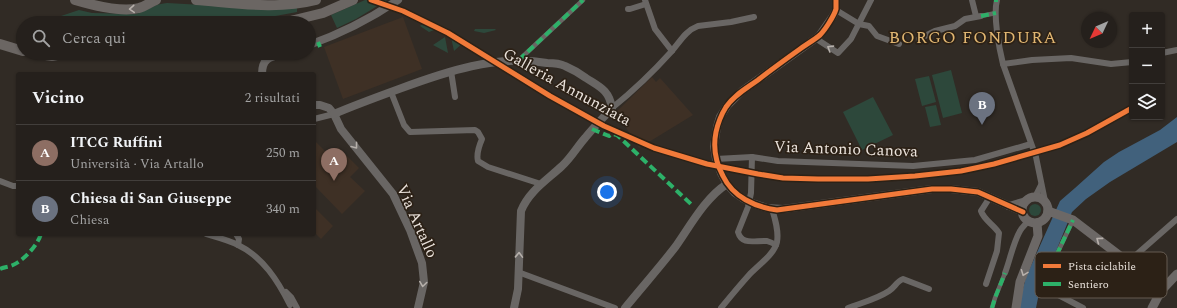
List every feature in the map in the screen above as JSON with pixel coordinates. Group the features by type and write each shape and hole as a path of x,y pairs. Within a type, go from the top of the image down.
{"main road":[{"path":"74,0 107,8 132,10 138,9 156,0"},
{"path":"196,0 285,6 302,4 316,0"},
{"path":"311,16 324,13 353,0"},
{"path":"0,44 16,49"},
{"path":"1016,308 1020,282 1038,236 1033,222 1024,216 1022,208 1026,201 1032,197 1042,199 1045,201 1050,212 1073,220 1115,252"},
{"path":"1033,222 1045,219 1050,212"},
{"path":"1167,285 1177,274"},
{"path":"1152,308 1157,298"}],"street":[{"path":"316,42 361,22 398,0"},
{"path":"519,60 583,0"},
{"path":"836,0 836,10 822,32 742,92 727,106 720,117 714,146 716,159 727,184 735,193 744,199 772,209 794,208 932,189 951,188 978,192 1023,212"},
{"path":"815,38 838,53 851,39 871,0"},
{"path":"972,0 978,16"},
{"path":"996,1 1000,52 1037,162 1045,201"},
{"path":"628,8 630,9 646,2 655,29 672,52"},
{"path":"836,10 859,24 869,26 877,36 899,44"},
{"path":"919,39 955,26 965,18 996,13"},
{"path":"514,308 518,289 520,210 526,199 562,166 579,147 592,129 612,108 632,91 672,52 685,34 698,26 731,22 754,17"},
{"path":"1165,52 1177,50"},
{"path":"1003,64 1032,60 1071,58 1111,64 1129,62"},
{"path":"262,72 263,64 266,60"},
{"path":"316,118 334,114 427,78 451,71 481,64 519,60 534,60 564,65 604,89 611,100 612,108"},
{"path":"451,71 455,97"},
{"path":"391,92 404,125 410,132 475,130 482,139 478,149 478,161 488,167 541,184"},
{"path":"316,105 329,108 334,114"},
{"name":"Via Artallo","path":"334,114 341,129 393,194 410,230 424,269 424,282 418,308"},
{"name":"Via Antonio Canova","path":"716,159 752,157 778,160 913,166 975,160 1031,144"},
{"path":"752,157 751,193 748,207 738,232 742,240 767,242 776,245"},
{"path":"0,181 16,186"},
{"path":"625,308 675,247 711,197 727,184"},
{"path":"1035,197 1041,185"},
{"path":"986,284 997,251 999,233 997,229 983,216 981,211 990,197"},
{"path":"1009,206 1026,201"},
{"path":"722,307 749,275 770,254 776,245 778,234 772,209"},
{"path":"1058,252 1073,220"},
{"path":"1140,252 1177,220"},
{"path":"992,308 994,298 1005,273 1020,230 1033,222"},
{"path":"212,236 238,245 254,255 268,269 282,288 291,297 297,308"},
{"path":"237,236 238,245"},
{"path":"518,272 615,308"},
{"path":"848,308 871,300 887,292 899,280 904,279 929,289"},
{"path":"282,288 290,305"},
{"path":"1064,298 1083,308"}],"shaded area":[{"path":"403,17 422,69 343,99 324,47"},
{"path":"652,77 656,82 660,78 693,115 639,148 625,126 613,115"},
{"path":"316,142 329,155 338,147 359,168 350,177 365,191 342,214 316,187"},
{"path":"316,209 333,226 321,239 316,234"}],"green space":[{"path":"365,0 387,0 356,19 337,28 331,15"},
{"path":"167,3 273,9 297,7 297,12 276,16 61,16 79,10 92,13 135,14"},
{"path":"420,26 442,27 429,32"},
{"path":"475,29 496,30 484,33 474,31"},
{"path":"445,37 448,53 433,45"},
{"path":"451,37 465,41 454,51"},
{"path":"951,70 962,113 943,118 932,75"},
{"path":"929,76 936,102 922,106 915,79"},
{"path":"873,97 893,135 862,150 843,112"},
{"path":"936,105 941,125 930,127 925,107"},
{"path":"1033,204 1037,204 1041,210 1037,216 1033,216 1029,212 1029,208"}],"water":[{"path":"1177,117 1177,142 1110,182 1086,199 1072,212 1056,252 1037,252 1060,201 1104,162 1119,152 1160,130"},
{"path":"1035,257 1035,298 1038,298 1036,308 1018,308 1026,277"}],"marked path":[{"path":"519,60 583,0"},
{"path":"981,16 996,13"},
{"path":"318,42 320,47"},
{"path":"592,129 609,136 612,134 617,135 692,205"},
{"path":"1058,252 1073,220"},
{"path":"0,269 13,265 21,260 30,252 40,236"},
{"path":"992,308 1005,273"}],"cycle path":[{"name":"Galleria Annunziata","path":"371,0 403,11 448,33 550,96 604,126 654,148 707,164 783,178 868,179 961,171 994,164 1060,145 1087,133 1129,110"},
{"path":"836,0 835,12 820,35 741,92 724,110 716,132 715,149 721,171 727,183 733,190 746,200 769,209 777,210 932,189 951,189 978,192 1023,212"}],"place":[{"name":"Chiesa di San Giuseppe","path":"982,125"},
{"name":"ITCG Ruffini","path":"334,181"}],"district":[{"name":"BORGO FONDURA","path":"973,38"}]}
